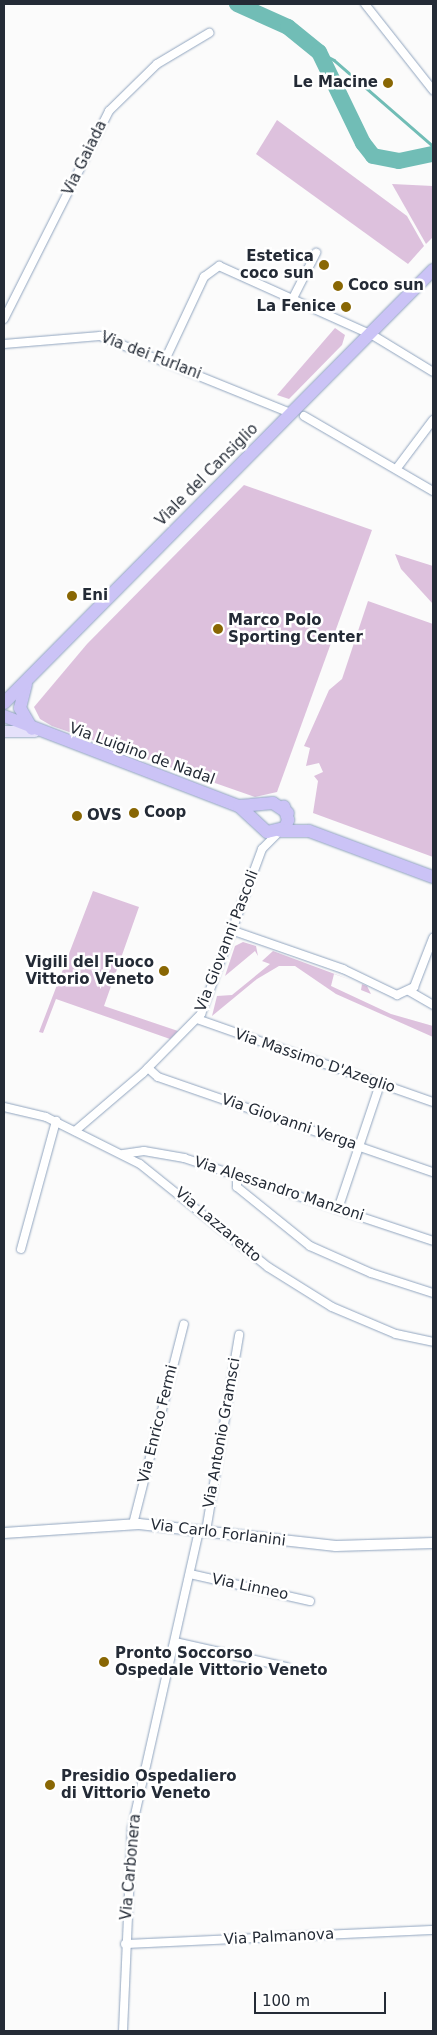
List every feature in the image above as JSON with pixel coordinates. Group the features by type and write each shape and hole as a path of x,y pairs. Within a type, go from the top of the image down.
{"main road":[{"name":"Viale del Cansiglio","path":"4,703 433,270"},
{"path":"27,679 20,708 34,731"},
{"name":"Via Luigino de Nadal","path":"4,716 34,731 240,806 268,804 284,808 309,831"},
{"name":"Via Luigino de Nadal","path":"4,731 34,731"},
{"path":"260,826 258,816 268,804"},
{"name":"Via Luigino de Nadal","path":"240,806 260,826 280,832 309,831 433,876"},
{"path":"280,832 288,820 284,808"}],"street":[{"path":"365,4 433,90"},
{"name":"Via Gaiada","path":"4,319 110,111 157,64 209,33"},
{"path":"293,298 316,254"},
{"path":"165,360 213,268 228,268 370,334 433,372"},
{"name":"Via dei Furlani","path":"4,344 88,334 165,360 291,413"},
{"path":"304,416 397,468 433,491"},
{"path":"397,468 433,420"},
{"name":"Via Giovanni Pascoli","path":"260,826 263,848"},
{"name":"Via Giovanni Pascoli","path":"75,1131 148,1068 197,1020 263,848 280,832"},
{"path":"231,930 343,969 390,993 409,991 433,1005"},
{"path":"409,991 433,938"},
{"name":"Via Massimo D'Azeglio","path":"197,1020 433,1102"},
{"name":"Via Giovanni Verga","path":"148,1068 158,1077 433,1172"},
{"path":"338,1209 380,1084"},
{"name":"Via Lazzaretto","path":"4,1107 56,1121 123,1154 167,1182 258,1260 306,1292 359,1320 433,1342"},
{"path":"21,1249 56,1121"},
{"name":"Via Alessandro Manzoni","path":"123,1154 139,1150 169,1154 433,1241"},
{"path":"237,1175 237,1187 310,1246 372,1273 433,1293"},
{"name":"Via Enrico Fermi","path":"133,1524 184,1324"},
{"name":"Via Antonio Gramsci","path":"202,1530 239,1335"},
{"name":"Via Carlo Forlanini","path":"4,1533 133,1524 355,1547 433,1543"},
{"name":"Via Carbonera","path":"123,2031 125,1944 132,1828 190,1574 202,1530"},
{"name":"Via Linneo","path":"190,1574 310,1600"},
{"path":"175,1642 287,1667"},
{"name":"Via Palmanova","path":"125,1944 433,1930"}],"shaded area":[{"path":"277,120 407,216 424,246 408,264 256,154"},
{"path":"392,184 433,186 433,237 426,244"},
{"path":"335,328 345,335 342,345 289,399 277,395"},
{"name":"Marco Polo Sporting Center","path":"244,485 372,530 277,792 255,797 52,726 40,719 34,707 87,644"},
{"path":"395,554 433,566 433,604 401,569"},
{"path":"368,601 433,624 433,857 313,813 318,781 314,776 323,772 319,763 306,766 310,748 304,746 329,690 342,679"},
{"path":"93,891 139,907 104,1006 178,1031 170,1039 56,999 43,1033 39,1032"},
{"path":"243,942 256,946 258,956 255,951 225,976 235,946"},
{"path":"273,951 353,981 334,974 331,986 391,1014 433,1026 433,1037 336,994 295,966 279,966 257,979 212,1016 217,996 232,995 270,964 262,961"},
{"path":"362,984 367,986 371,994 361,990"}],"waterway":[{"path":"237,4 288,27 319,52 363,143 373,156 399,161 433,154"},
{"path":"319,52 334,60 433,146"}],"place":[{"name":"Le Macine","path":"388,83"},
{"name":"Estetica coco sun","path":"324,265"},
{"name":"Coco sun","path":"338,286"},
{"name":"La Fenice","path":"346,307"},
{"name":"Eni","path":"72,596"},
{"name":"Marco Polo Sporting Center","path":"218,629"},
{"name":"Coop","path":"134,813"},
{"name":"OVS","path":"77,816"},
{"name":"Vigili del Fuoco Vittorio Veneto","path":"164,971"},
{"name":"Pronto Soccorso Ospedale Vittorio Veneto","path":"104,1662"},
{"name":"Presidio Ospedaliero di Vittorio Veneto","path":"50,1785"}]}
